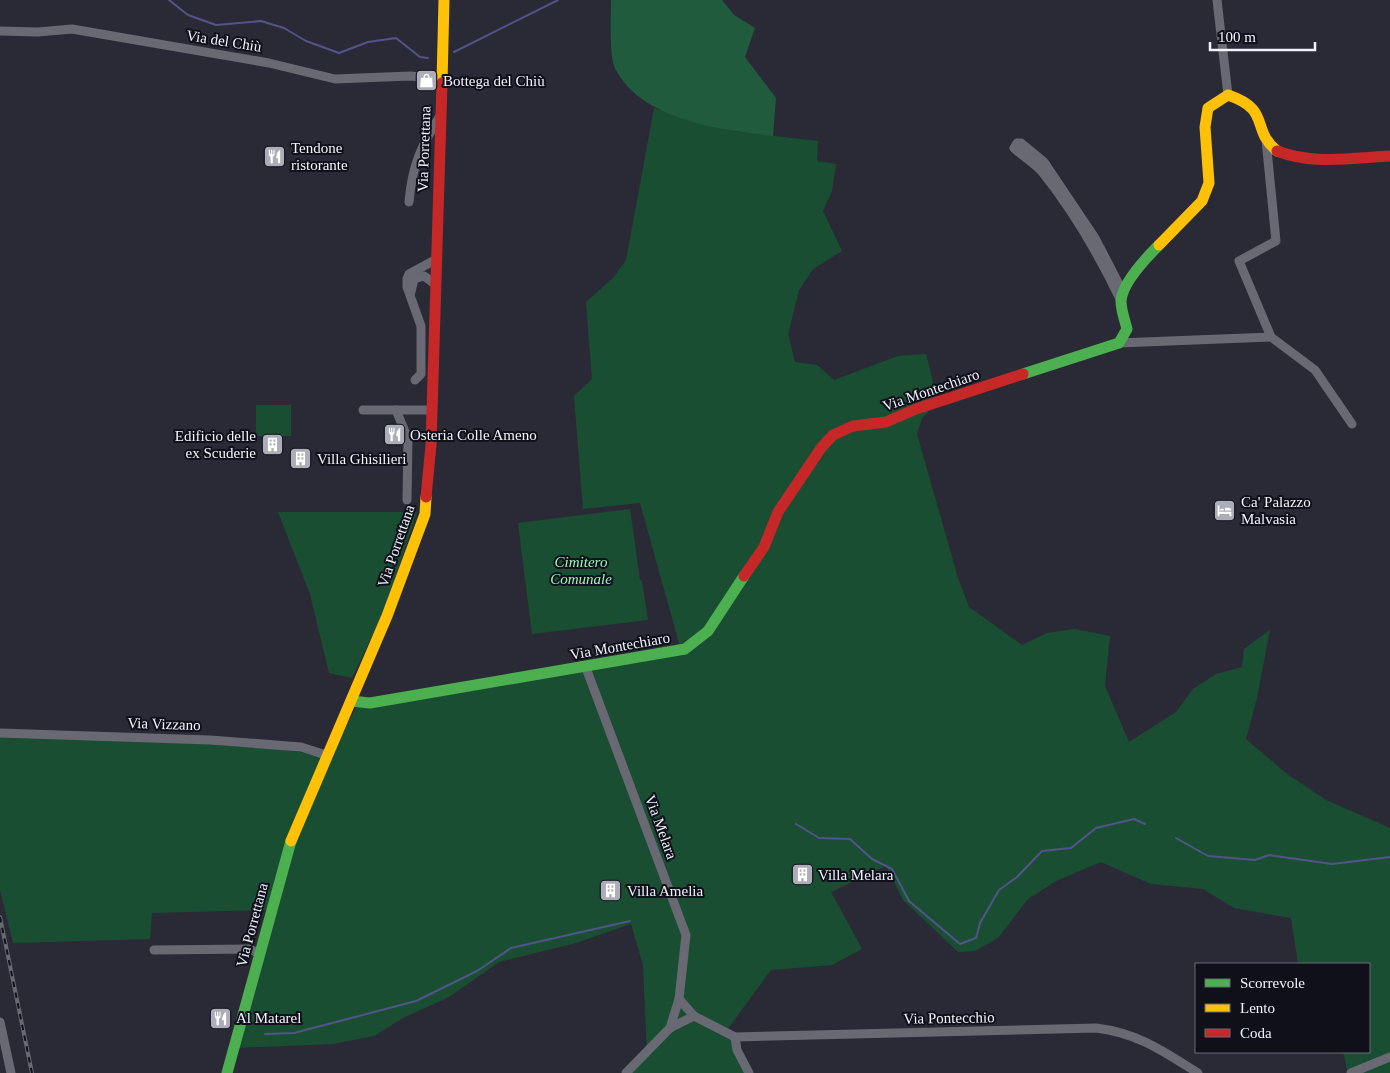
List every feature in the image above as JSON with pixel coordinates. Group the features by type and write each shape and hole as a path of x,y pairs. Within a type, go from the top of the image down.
{"street":[{"name":"Via Porrettana","path":"227,1073 290,843 387,616 425,514 432,410 431,278 435,260 444,0"},
{"path":"1217,0 1228,95"},
{"name":"Via del Chiù","path":"0,31 38,32 72,29 260,61 335,79 410,76 442,79"},
{"path":"1228,95 1245,101 1255,108 1266,140 1276,241 1238,260 1271,337 1315,370 1352,424"},
{"path":"1122,297 1145,259 1202,202 1209,183 1205,127 1208,108 1228,95"},
{"path":"409,202 418,152 441,116"},
{"path":"1266,140 1276,150 1302,159 1390,156"},
{"path":"1119,343 1127,329 1122,297 1095,238 1044,162 1021,143 1017,143 1014,148 1042,171 1122,297"},
{"path":"415,380 421,374 421,326 407,287 409,274 435,260"},
{"path":"411,300 411,287 414,279 431,278"},
{"path":"1119,343 1271,337"},
{"name":"Via Montechiaro","path":"350,701 370,703 586,668 685,649 708,631 764,547 778,512 821,448 833,436 853,426 886,422 916,409 1119,343"},
{"path":"364,410 432,410"},
{"path":"396,410 408,439 408,500"},
{"name":"Via Melara","path":"586,668 686,934 679,999 670,1028"},
{"name":"Via Vizzano","path":"0,733 210,740 301,747 326,755"},
{"path":"154,950 248,949 259,952"},
{"path":"626,1073 670,1028 694,1016 679,999"},
{"name":"Via Pontecchio","path":"694,1016 735,1037 1096,1028 1121,1031 1149,1043 1198,1073"},
{"path":"0,1022 11,1073"},
{"path":"735,1037 737,1050 749,1073"},
{"path":"1351,1073 1390,1057"}],"green space":[{"path":"611,0 722,0 734,15 755,28 745,57 776,98 773,136 707,126 662,111 643,100 627,86 613,62"},
{"path":"654,108 732,131 818,141 817,161 836,164 832,191 823,211 842,251 813,269 799,290 788,334 795,362 817,365 834,380 898,356 926,354 938,402 922,418 917,434 958,578 969,607 1022,645 1047,633 1075,629 1110,636 1105,686 1129,742 1176,712 1193,689 1216,674 1242,667 1244,649 1270,630 1257,698 1246,739 1287,774 1326,800 1390,828 1390,1073 1348,1073 1343,1053 1370,1053 1370,963 1298,963 1291,918 1234,908 1203,889 1151,884 1101,862 1056,881 1028,899 998,938 975,951 958,952 903,900 886,866 831,892 862,949 832,965 771,970 727,1030 748,1073 629,1073 647,1055 643,965 631,924 576,943 499,962 449,997 403,1018 374,1036 333,1044 232,1048 269,910 152,913 150,939 13,943 0,890 0,735 182,742 294,751 329,758 357,706 682,654 640,503 583,509 574,396 592,379 586,302 613,278 626,260"},
{"path":"256,405 291,405 291,436 256,436"},
{"name":"Cimitero Comunale","path":"630,509 648,620 532,634 518,523"},
{"path":"278,512 417,512 383,614 352,678 329,673 310,594"}],"waterway":[{"path":"169,0 188,15 216,25 261,21 284,28 306,41 339,53 368,42 396,38 420,57 428,58"},
{"path":"454,52 558,0"},
{"path":"796,824 819,838 850,839 872,859 892,869 909,901 960,944 976,938 980,923 999,890 1017,877 1042,851 1071,848 1096,828 1134,819 1145,824"},
{"path":"1176,838 1208,856 1255,860 1269,855 1332,864 1390,857"},
{"path":"265,1034 294,1033 416,1001 477,971 511,948 630,921"}],"railway":[{"path":"0,917 32,1073"}],"traffic: fast":[{"path":"1023,374 1119,343 1127,329 1122,312 1122,294 1130,279 1159,245"},
{"path":"351,701 370,703 685,649 708,631 744,576"},
{"path":"227,1073 291,841"}],"traffic: slow":[{"path":"442,83 444,0"},
{"path":"1159,245 1202,201 1209,183 1205,127 1208,108 1228,95 1242,101 1256,114 1264,135 1277,151"},
{"path":"291,841 387,616 425,514 426,497"}],"traffic: jam":[{"path":"426,497 431,445 442,83"},
{"path":"1277,151 1304,158 1319,159 1390,156"},
{"path":"744,576 764,547 778,512 821,448 833,435 853,426 886,422 916,409 1023,374"}],"place":[{"name":"Bottega del Chiù","path":"427,81"},
{"name":"Tendone ristorante","path":"275,157"},
{"name":"Osteria Colle Ameno","path":"394,435"},
{"name":"Edificio delle ex Scuderie","path":"272,445"},
{"name":"Villa Ghisilieri","path":"301,459"},
{"name":"Ca' Palazzo Malvasia","path":"1225,511"},
{"name":"Villa Melara","path":"802,875"},
{"name":"Villa Amelia","path":"611,891"},
{"name":"Al Matarel","path":"220,1018"}]}
